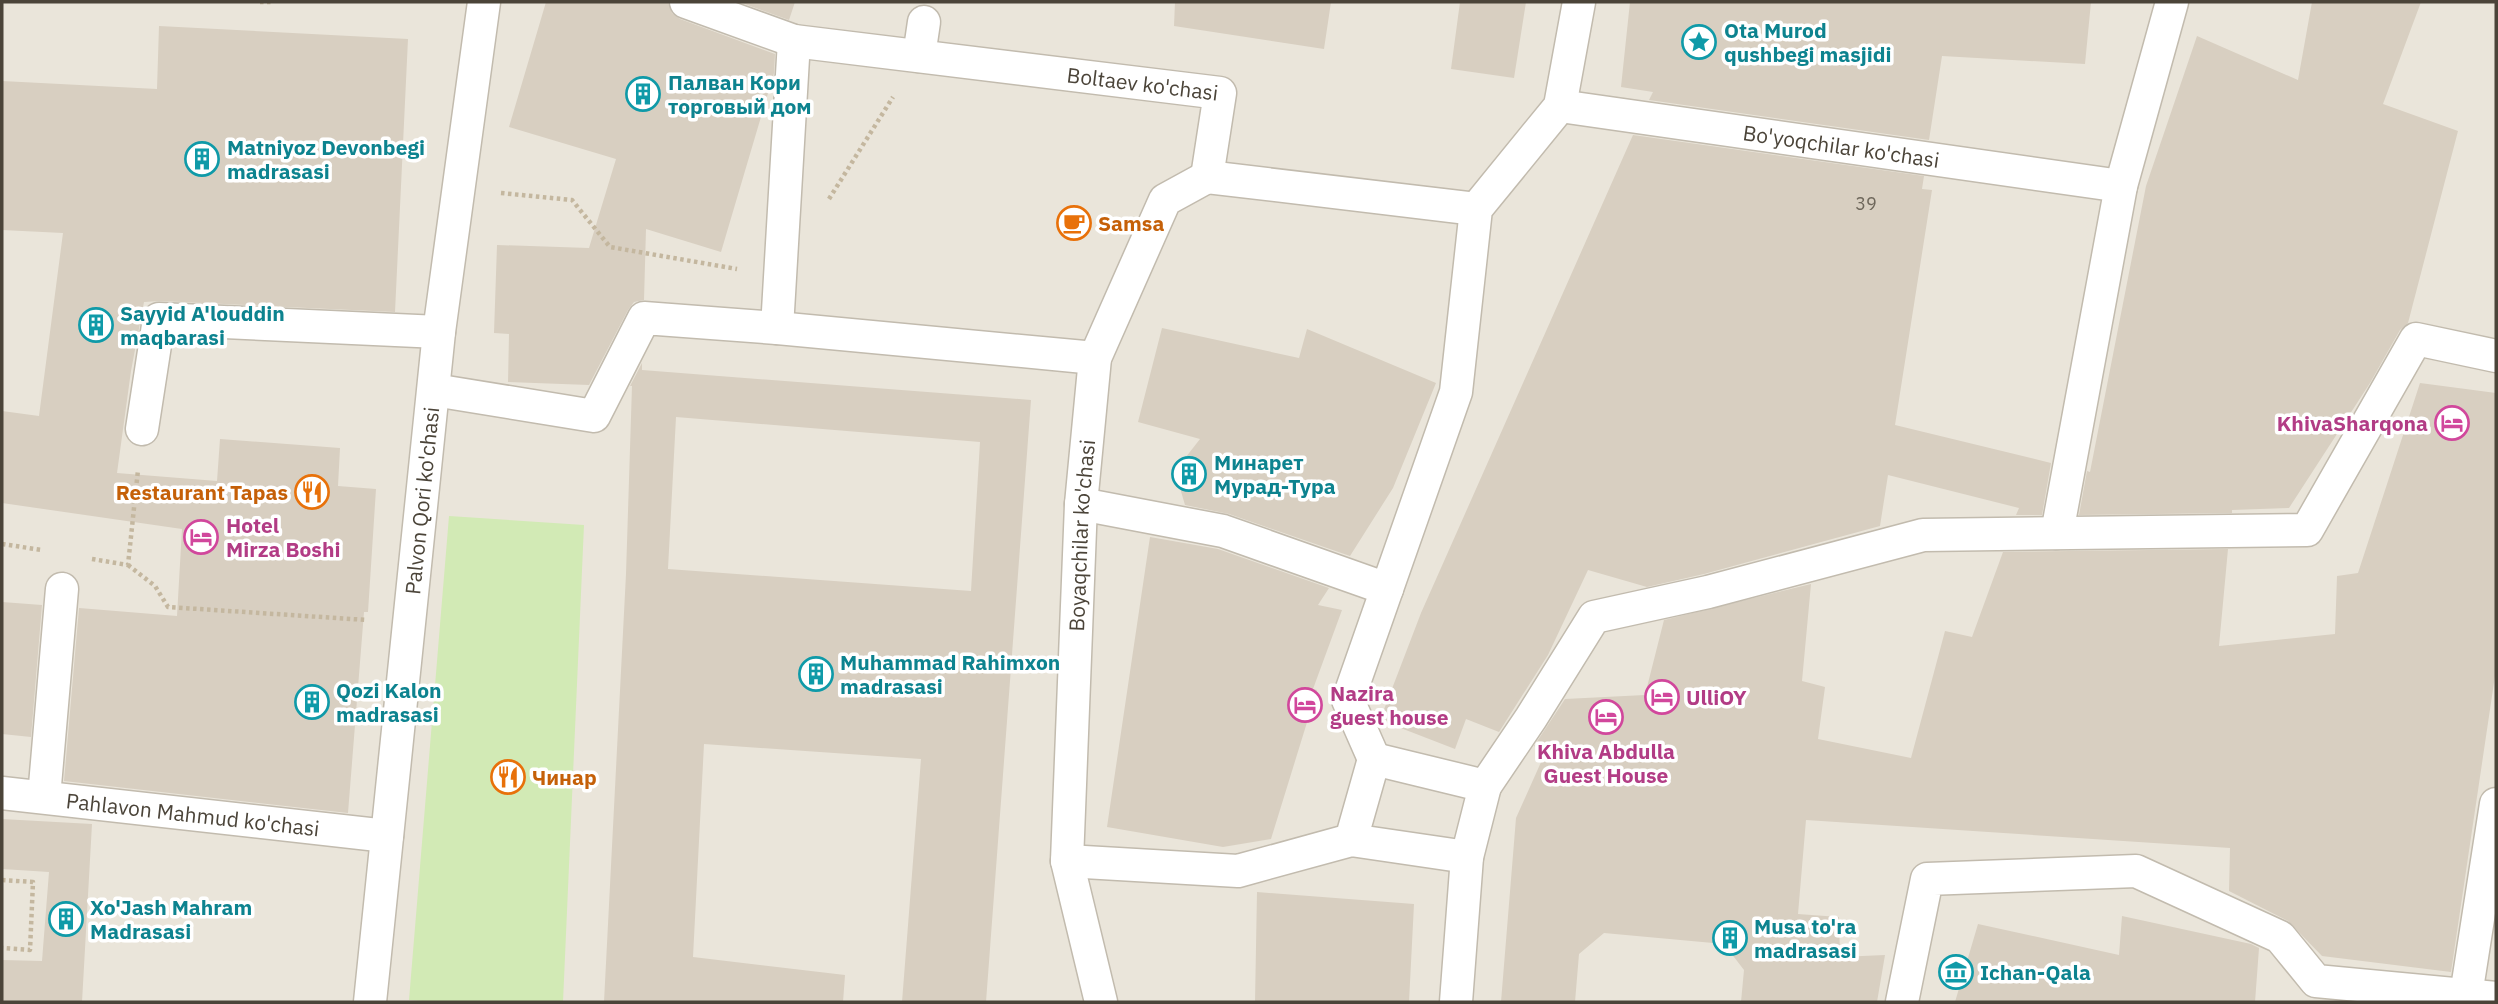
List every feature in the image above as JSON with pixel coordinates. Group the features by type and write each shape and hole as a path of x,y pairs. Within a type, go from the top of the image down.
{"street":[{"name":"Palvon Qori ko'chasi","path":"370,1002 439,332 484,2"},
{"name":"Boltaev ko'chasi","path":"686,2 794,41 1220,93 1207,177"},
{"path":"1351,840 1374,759 1348,700 1456,392 1476,209 1560,106 1579,2"},
{"path":"2057,533 2121,186 2172,2"},
{"path":"919,56 924,22"},
{"path":"777,328 794,41"},
{"name":"Bo'yoqchilar ko'chasi","path":"1560,106 2121,186"},
{"path":"1207,177 1476,209"},
{"name":"Boyaqchilar ko'chasi","path":"1101,1002 1066,861 1082,504 1095,358 1165,200 1207,177"},
{"path":"142,429 159,318 439,332"},
{"path":"434,390 594,416 644,318 1095,358"},
{"path":"1456,1002 1467,857 1485,786 1594,617 1708,592 1923,535 2308,530 2416,340 2496,356"},
{"path":"1082,504 1223,531 1387,589"},
{"path":"44,797 62,589"},
{"path":"1374,759 1485,786"},
{"name":"Pahlavon Mahmud ko'chasi","path":"2,793 387,836"},
{"path":"1902,1002 1927,879 2136,871 2280,937 2316,981 2481,997 2496,804"},
{"path":"1066,861 1238,871 1351,840 1467,857"}],"path":[{"path":"260,2 273,2"},
{"path":"824,207 919,56"},
{"path":"458,188 572,200 610,247 780,277"},
{"path":"128,565 142,429"},
{"path":"2,544 50,551"},
{"path":"88,558 128,565 155,586 168,607 371,620"},
{"path":"2,880 33,882 30,950 2,948"}],"shaded area":[{"path":"2,2 2496,2 2496,1002 2,1002"}],"green space":[{"path":"449,516 584,525 563,1002 409,1000"}],"building":[{"name":"Палван Кори торговый дом","path":"546,2 668,2 672,13 680,19 775,54 774,73 721,252 646,229 644,300 634,302 628,310 589,385 508,382 509,334 494,333 497,245 589,248 616,159 509,127"},
{"path":"739,2 795,2 789,20"},
{"path":"1175,2 1331,2 1324,49 1174,26"},
{"path":"1460,2 1526,2 1514,78 1451,69"},
{"path":"1630,2 2091,2 2085,64 1942,56 1929,140 1649,100 1653,92 1621,87"},
{"path":"2312,2 2421,2 2383,104 2458,131 2408,323 2400,330 2370,383 2289,508 2232,510 2232,513 2079,515 2087,471 2090,472 2146,186 2197,36 2298,80"},
{"path":"159,26 408,39 395,312 144,302 117,473 217,481 220,439 340,448 338,486 376,489 368,612 364,612 348,813 64,781 79,608 177,616 182,529 2,503 2,411 39,416 63,233 2,230 2,81 157,89"},
{"path":"1633,135 1924,176 1922,189 1932,190 1895,425 2051,463 2042,515 2016,515 2019,508 1888,475 1880,526 1647,587 1588,570 1548,655 1499,732 1466,719 1455,749 1380,720 1421,613"},
{"path":"1162,328 1299,358 1307,329 1436,383 1393,488 1350,556 1229,514 1185,505 1175,471 1200,439 1138,422"},
{"name":"Muhammad Rahimxon madrasasi","path":"642,363 642,370 1031,400 986,1002 902,1002 921,759 704,744 693,957 845,975 843,1002 604,1002 626,574 630,386","holes":["676,417 980,442 971,591 668,569"]},
{"path":"2420,383 2496,393 2496,669 2451,972 2322,956 2288,921 2229,891 2230,848 1806,820 1798,914 1839,917 1840,957 1885,955 1877,1002 1741,1002 1744,970 1724,944 1604,933 1579,954 1575,1002 1501,1002 1516,818 1546,751 1534,746 1565,699 1645,695 1664,620 1811,584 1802,681 1825,687 1818,739 1911,758 1945,631 1972,637 2003,552 2228,549 2219,646 2335,634 2337,576 2358,573"},
{"path":"1150,537 1218,549 1329,588 1318,605 1342,610 1313,689 1317,690 1271,839 1223,847 1107,827"},
{"path":"2,602 42,605 31,737 2,734"},
{"name":"Xo'Jash Mahram Madrasasi","path":"2,819 92,824 82,1002 2,1002 2,960 42,961 49,872 2,869"},
{"path":"1257,892 1414,904 1409,1002 1255,1002"},
{"path":"2122,916 2259,948 2255,1002 1955,1002 1978,924 2119,955"}],"place":[{"name":"Ota Murod qushbegi masjidi","path":"1699,42"},
{"name":"Палван Кори торговый дом","path":"643,94"},
{"name":"Matniyoz Devonbegi madrasasi","path":"202,159"},
{"name":"Samsa","path":"1074,223"},
{"name":"Sayyid A'louddin maqbarasi","path":"96,325"},
{"name":"KhivaSharqona","path":"2452,423"},
{"name":"Минарет Мурад-Тура","path":"1189,474"},
{"name":"Restaurant Tapas","path":"312,492"},
{"name":"Hotel Mirza Boshi","path":"201,537"},
{"name":"Muhammad Rahimxon madrasasi","path":"816,674"},
{"name":"UlliOY","path":"1662,697"},
{"name":"Qozi Kalon madrasasi","path":"312,702"},
{"name":"Nazira guest house","path":"1305,705"},
{"name":"Khiva Abdulla Guest House","path":"1606,717"},
{"name":"Чинар","path":"508,777"},
{"name":"Xo'Jash Mahram Madrasasi","path":"66,919"},
{"name":"Musa to'ra madrasasi","path":"1730,938"},
{"name":"Ichan-Qala","path":"1956,972"}]}
